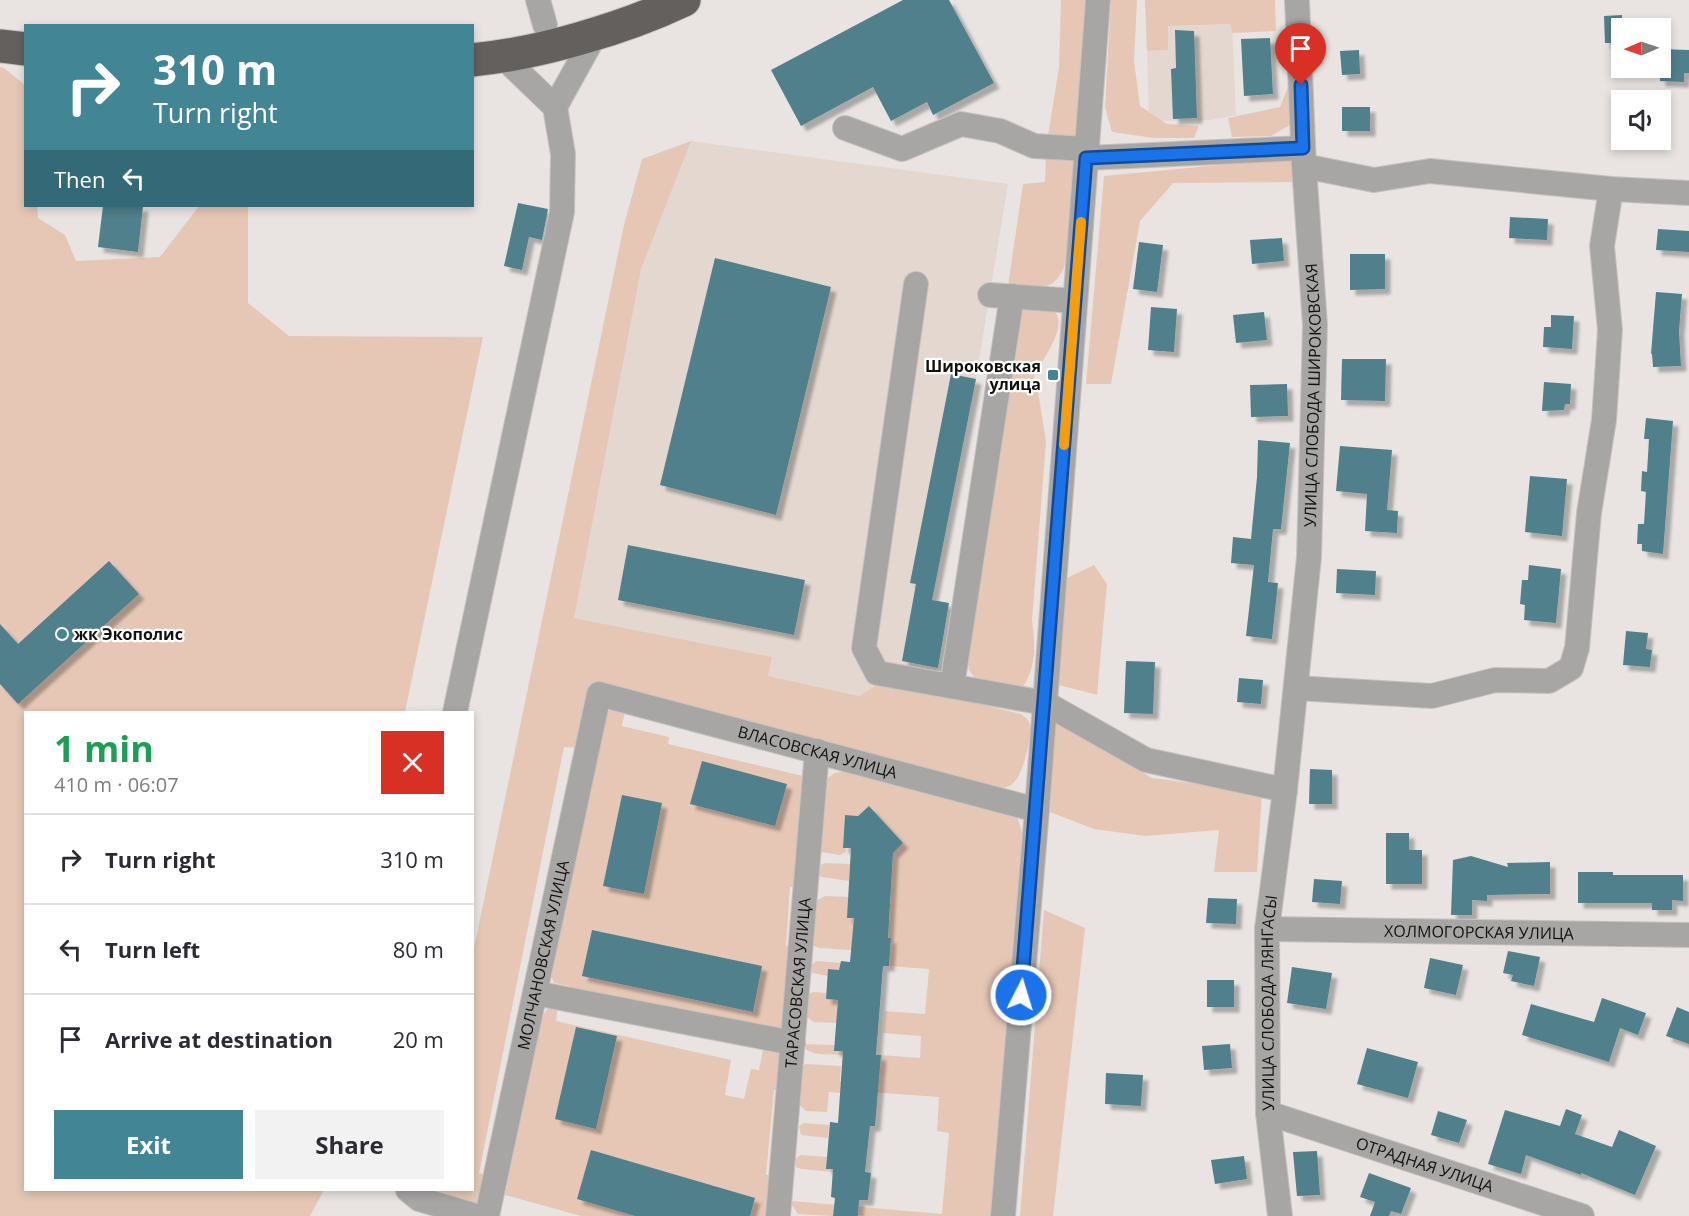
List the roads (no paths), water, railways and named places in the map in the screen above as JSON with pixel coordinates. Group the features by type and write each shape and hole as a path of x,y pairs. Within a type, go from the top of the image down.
{"highway":[{"path":"474,40 520,32 542,13 622,0"},
{"path":"487,58 550,46 596,33 636,20 684,0"},
{"path":"0,26 24,28"},
{"path":"0,46 24,49"}],"street":[{"path":"1003,1216 1037,810 1098,0"},
{"name":"УЛИЦА СЛОБОДА ШИРОКОВСКАЯ","path":"1285,790 1309,557 1315,325 1297,0"},
{"path":"455,711 562,212 563,154 555,107 596,33"},
{"path":"487,58 555,107"},
{"path":"845,128 902,149 961,124 1000,131 1034,146 1086,154 1304,157 1374,180 1430,171 1611,189 1689,193"},
{"path":"1296,688 1432,696 1495,680 1549,681 1571,668 1577,648 1589,513 1604,420 1610,330 1602,246 1611,189"},
{"path":"916,284 864,648 877,673 1045,703 1146,760 1285,790"},
{"path":"952,686 1001,295 1076,301"},
{"name":"ВЛАСОВСКАЯ УЛИЦА","path":"599,694 1037,810"},
{"name":"МОЛЧАНОВСКАЯ УЛИЦА","path":"487,1216 599,694"},
{"name":"ТАРАСОВСКАЯ УЛИЦА","path":"778,1216 817,751"},
{"name":"УЛИЦА СЛОБОДА ЛЯНГАСЫ","path":"1280,1216 1268,1113 1267,929 1285,790"},
{"name":"ХОЛМОГОРСКАЯ УЛИЦА","path":"1267,929 1689,935"},
{"path":"535,993 793,1043"},
{"name":"ОТРАДНАЯ УЛИЦА","path":"1268,1113 1527,1206 1581,1216"},
{"path":"409,1191 419,1199 476,1216"}],"place":[{"name":"Широковская улица","path":"1053,375"},
{"name":"жк Экополис","path":"62,634"}]}
